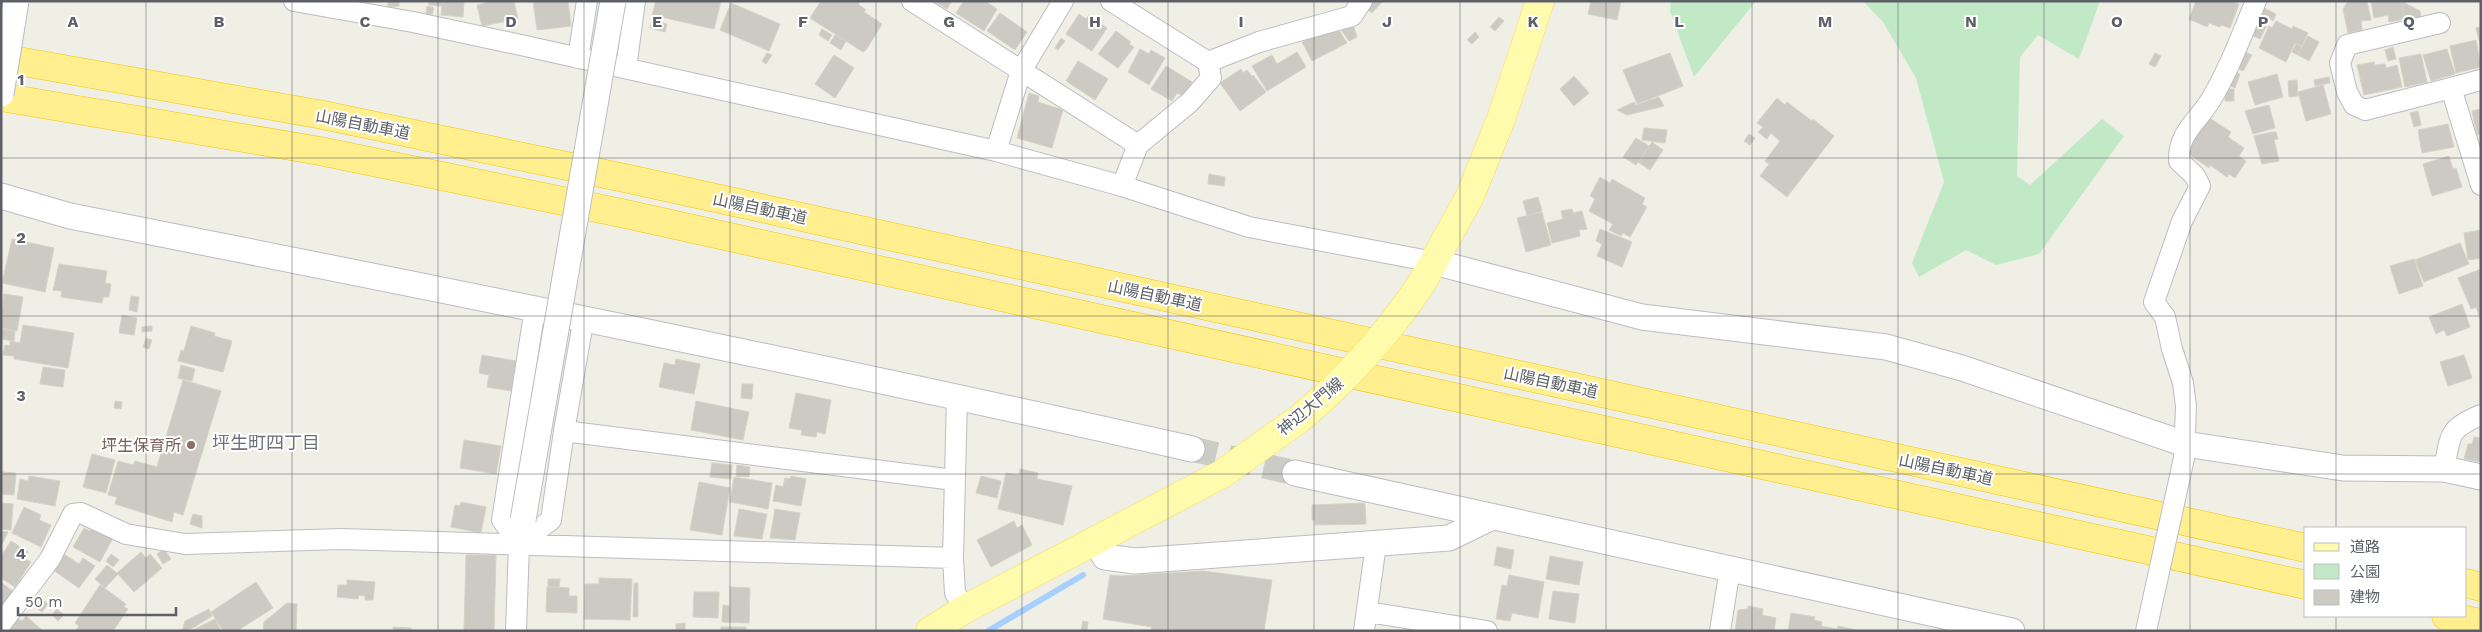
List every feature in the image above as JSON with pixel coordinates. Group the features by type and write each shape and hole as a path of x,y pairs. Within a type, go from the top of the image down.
{"highway":[{"name":"山陽自動車道","path":"1,58 323,115 629,179 2304,548"},
{"path":"1,96 320,151 621,213 2304,585"},
{"path":"2467,583 2481,587"},
{"path":"2451,617 2481,623"}],"main road":[{"name":"神辺大門線","path":"930,631 965,609 1222,474 1299,419 1334,390 1403,312 1429,272 1470,196 1501,119 1540,1"}],"street":[{"path":"1,96 16,1"},
{"path":"294,1 412,22 996,151 1122,186 1249,226 1429,272 1642,317 1886,347 1962,368 2184,451 2343,468 2444,469 2481,477"},
{"path":"578,58 587,1"},
{"path":"516,631 521,532 613,1"},
{"path":"626,68 635,1"},
{"path":"912,1 1138,145"},
{"path":"996,151 1021,71 1063,1"},
{"path":"1111,1 1208,62 1211,78 1190,102 1138,145 1122,186"},
{"path":"1208,62 1259,42 1352,16 1362,1"},
{"path":"2146,631 2184,451 2186,406 2183,383 2172,349 2165,317 2154,302 2182,221 2200,186 2195,176 2179,161 2178,149 2184,134 2210,101 2256,1"},
{"path":"2440,23 2347,45 2340,62 2346,92 2354,105 2365,110 2481,80"},
{"path":"2451,88 2481,185"},
{"path":"1,196 70,216 584,317 957,396 1192,449"},
{"path":"521,532 502,520 535,308"},
{"path":"521,532 551,520 584,317"},
{"path":"957,396 953,558 955,594 965,609"},
{"path":"2444,469 2452,432 2460,423 2481,414"},
{"path":"564,431 954,480"},
{"path":"1295,473 1492,518 2012,631"},
{"path":"1412,542 1429,527 1431,517 1420,501"},
{"path":"1,624 50,559 73,514 81,512 126,534 186,544 341,540 521,532 953,558"},
{"path":"1095,542 1105,557 1135,561 1449,538 1492,518"},
{"path":"1376,544 1366,621 1487,631"},
{"path":"1720,631 1730,569"}],"green space":[{"path":"1671,1 1756,1 1694,77 1670,11"},
{"path":"1863,1 2100,1 2079,59 2038,35 2020,57 2017,176 2030,185 2102,119 2124,136 2039,254 1996,265 1966,250 1919,277 1912,263 1944,182 1916,78 1883,22"}],"building":[{"path":"388,1 399,1 399,6 388,7"},
{"path":"429,1 464,1 463,17 441,15 442,6 429,5"},
{"path":"494,1 514,1 518,19 482,26 477,5"},
{"path":"533,1 568,1 571,26 537,30"},
{"path":"656,1 721,1 714,29 652,15"},
{"path":"821,1 859,1 859,5 866,10 864,12 882,24 866,50 863,52 810,18"},
{"path":"934,1 952,1 947,9"},
{"path":"964,1 985,1 997,9 984,31 956,13"},
{"path":"1370,1 1383,1 1372,13 1365,8"},
{"path":"1591,1 1621,1 1617,20 1588,14"},
{"path":"2196,1 2231,1 2239,4 2230,28 2209,23 2207,27 2189,19"},
{"path":"2348,1 2367,1 2371,20 2361,21 2362,30 2348,33 2343,9"},
{"path":"2371,1 2401,2 2405,19 2389,22 2388,15 2374,18"},
{"path":"2401,1 2420,11 2421,18 2405,21"},
{"path":"731,3 780,24 769,51 720,30"},
{"path":"427,6 434,8 432,15 426,13"},
{"path":"2264,8 2276,14 2273,21 2270,19 2260,39 2251,35"},
{"path":"1000,13 1027,32 1015,50 987,31"},
{"path":"1079,14 1086,19 1089,15 1107,28 1092,51 1066,34"},
{"path":"1499,17 1504,21 1495,31 1490,27"},
{"path":"1351,18 1357,37 1349,41 1338,25"},
{"path":"652,20 667,24 665,32 650,28"},
{"path":"2276,21 2292,29 2293,26 2308,33 2302,46 2295,43 2286,62 2259,48 2269,26 2272,28"},
{"path":"1335,24 1347,43 1312,61 1302,42"},
{"path":"2481,27 2481,48 2476,28"},
{"path":"822,29 832,35 828,41 819,35"},
{"path":"1116,31 1131,42 1129,44 1134,47 1118,68 1098,54"},
{"path":"1475,32 1479,37 1472,44 1467,40"},
{"path":"835,35 846,41 841,50 830,43"},
{"path":"2308,36 2319,42 2309,61 2298,55"},
{"path":"1061,38 1065,41 1058,50 1055,48"},
{"path":"2476,40 2481,67 2456,73 2450,46"},
{"path":"2296,44 2302,47 2298,55 2292,52"},
{"path":"2393,47 2396,59 2388,61 2385,50"},
{"path":"1140,49 1149,54 1151,50 1165,58 1149,85 1128,72"},
{"path":"2447,49 2455,74 2431,81 2423,55"},
{"path":"2241,50 2252,55 2243,71 2233,66"},
{"path":"1297,52 1306,67 1267,91 1252,66 1272,55 1277,64"},
{"path":"767,53 772,55 766,64 762,61"},
{"path":"1670,53 1683,86 1637,104 1623,70"},
{"path":"2155,53 2161,56 2155,67 2149,64"},
{"path":"2421,54 2427,82 2405,87 2399,58"},
{"path":"834,55 854,68 835,98 815,84"},
{"path":"1078,61 1108,79 1095,100 1066,81"},
{"path":"2374,62 2375,65 2385,64 2386,68 2397,65 2402,87 2364,95 2357,65"},
{"path":"1166,66 1192,82 1183,96 1177,93 1172,101 1151,89"},
{"path":"1241,69 1243,73 1247,70 1253,75 1266,92 1240,111 1220,83"},
{"path":"2231,70 2240,74 2235,88 2225,84"},
{"path":"2277,74 2283,97 2255,105 2248,82"},
{"path":"1574,76 1589,93 1574,106 1560,89"},
{"path":"2329,77 2330,83 2315,86 2314,80"},
{"path":"2297,80 2298,96 2289,97 2288,81"},
{"path":"2323,85 2331,114 2306,121 2298,92"},
{"path":"2225,89 2234,89 2234,101 2225,101"},
{"path":"1029,93 1039,96 1038,102 1063,110 1052,148 1017,138"},
{"path":"1659,97 1664,106 1627,115 1617,110 1634,102 1636,105"},
{"path":"1777,98 1785,105 1787,102 1812,121 1813,119 1834,136 1787,197 1760,176 1769,164 1765,161 1780,141 1771,133 1767,139 1758,132 1763,127 1757,123"},
{"path":"2269,105 2275,128 2253,134 2245,111"},
{"path":"2481,109 2481,134 2477,135 2472,111"},
{"path":"2418,111 2421,125 2414,127 2410,113"},
{"path":"2208,117 2231,132 2228,137 2244,148 2239,156 2246,161 2235,178 2229,174 2227,177 2210,165 2209,168 2183,150"},
{"path":"2448,124 2454,147 2422,153 2418,130"},
{"path":"1644,128 1667,130 1665,143 1642,140"},
{"path":"2276,132 2278,139 2274,140 2279,161 2262,164 2254,136"},
{"path":"1749,134 1755,138 1750,145 1744,141"},
{"path":"1636,138 1649,146 1636,165 1623,157"},
{"path":"1652,142 1663,150 1650,170 1638,162"},
{"path":"2449,156 2453,169 2456,168 2462,187 2432,196 2423,164"},
{"path":"1209,174 1225,177 1224,186 1208,184"},
{"path":"1600,177 1610,183 1612,179 1645,198 1642,204 1647,207 1630,237 1623,233 1621,236 1609,230 1613,224 1589,211 1595,199 1590,196"},
{"path":"1538,197 1542,211 1527,216 1523,201"},
{"path":"1572,209 1573,213 1582,211 1587,229 1579,230 1580,236 1552,243 1547,223 1563,219 1561,211"},
{"path":"1542,212 1551,245 1526,252 1517,218"},
{"path":"1600,229 1632,242 1622,267 1597,256 1602,244 1596,241"},
{"path":"2481,230 2481,258 2468,260 2464,233"},
{"path":"12,239 54,248 45,292 2,283"},
{"path":"2460,243 2469,264 2424,282 2415,260"},
{"path":"2414,259 2423,286 2399,294 2390,266"},
{"path":"59,264 107,271 105,283 111,284 109,297 103,297 102,303 61,297 62,291 53,290"},
{"path":"2481,269 2480,318 2476,307 2471,309 2458,278"},
{"path":"4,294 23,297 17,331 1,328"},
{"path":"131,296 139,297 137,312 129,310"},
{"path":"2462,304 2470,327 2447,336 2444,330 2436,334 2429,317"},
{"path":"122,315 137,318 134,335 119,333"},
{"path":"23,325 74,333 68,368 14,359 14,356 3,355 5,345 10,346 10,341 20,343"},
{"path":"152,326 152,331 142,332 142,327"},
{"path":"191,326 215,333 214,336 232,341 223,372 178,361 181,350 184,351"},
{"path":"1,329 15,331 14,341 1,339"},
{"path":"146,338 152,340 149,349 143,347"},
{"path":"482,355 516,361 511,391 487,387 489,375 479,373"},
{"path":"2464,355 2472,378 2448,386 2440,362"},
{"path":"676,359 700,364 694,394 659,387 664,363 675,365"},
{"path":"181,365 195,369 192,381 178,378"},
{"path":"43,367 65,370 63,387 40,384"},
{"path":"183,380 221,391 183,515 174,512 172,522 115,504 117,497 108,495 118,461 133,465 135,461 157,467"},
{"path":"742,384 753,384 752,399 741,398"},
{"path":"796,393 831,400 825,434 817,432 816,437 801,435 802,430 789,428"},
{"path":"115,401 122,402 121,409 114,408"},
{"path":"696,401 749,412 743,440 691,430"},
{"path":"2474,437 2481,438 2481,462 2464,459 2468,444 2472,444"},
{"path":"464,440 501,446 496,474 460,468"},
{"path":"92,454 115,460 106,493 83,487"},
{"path":"712,463 732,465 731,479 710,477"},
{"path":"737,465 750,467 749,477 736,476"},
{"path":"1020,469 1038,473 1037,479 1072,486 1063,525 998,509 1006,473 1019,475"},
{"path":"1,472 16,473 14,495 1,494"},
{"path":"29,476 60,481 55,506 17,499 20,479 28,481"},
{"path":"791,476 806,479 801,506 773,501 776,485 783,487 785,478 790,479"},
{"path":"981,476 1001,481 997,498 976,493"},
{"path":"734,477 772,483 768,509 730,502"},
{"path":"699,482 730,488 722,535 690,530"},
{"path":"461,502 486,507 481,533 451,527 455,505 460,506"},
{"path":"1,503 13,504 11,530 1,529"},
{"path":"1365,503 1366,524 1315,525 1315,520 1312,520 1312,505"},
{"path":"24,507 41,515 39,520 51,525 41,547 12,533"},
{"path":"739,509 767,514 762,539 734,536"},
{"path":"775,509 800,513 795,540 770,538"},
{"path":"193,514 202,516 202,528 190,524"},
{"path":"1014,521 1017,528 1022,525 1032,545 991,567 977,540"},
{"path":"84,528 90,531 93,528 113,538 100,562 73,547"},
{"path":"1,531 8,532 1,546"},
{"path":"11,541 28,552 24,558 31,562 15,587 1,578 1,556"},
{"path":"1497,547 1514,550 1511,569 1494,565"},
{"path":"164,549 171,559 163,564 157,554"},
{"path":"141,552 146,558 150,554 162,568 134,592 117,573"},
{"path":"64,554 79,564 83,558 95,566 79,588 53,570"},
{"path":"111,554 119,560 113,567 106,561"},
{"path":"466,555 496,555 494,631 464,631"},
{"path":"1550,556 1583,562 1579,585 1546,579"},
{"path":"107,565 118,574 105,588 95,579"},
{"path":"1203,571 1272,580 1264,631 1151,631 1152,627 1103,619 1110,575"},
{"path":"1509,575 1544,582 1538,618 1512,613 1510,621 1496,619 1502,585 1507,586"},
{"path":"599,578 632,579 630,620 584,619 585,584 599,584"},
{"path":"548,579 560,579 559,587 548,587"},
{"path":"347,580 375,582 373,600 365,600 365,596 359,595 358,599 337,597 338,585 347,585"},
{"path":"256,582 273,608 237,631 223,631 211,612"},
{"path":"634,583 638,583 638,617 633,617"},
{"path":"1,584 14,592 1,609"},
{"path":"100,585 126,604 124,607 128,609 113,631 75,631 79,626 75,623"},
{"path":"547,587 569,588 569,596 577,596 577,613 546,612"},
{"path":"730,587 750,588 749,623 722,622 723,605 730,606"},
{"path":"1553,591 1579,594 1575,623 1549,619"},
{"path":"694,592 719,592 718,618 693,617"},
{"path":"38,596 48,604 42,612 31,604"},
{"path":"287,603 297,604 296,631 263,631 264,622"},
{"path":"1748,606 1763,609 1762,615 1776,618 1774,631 1735,631 1738,610 1748,609"},
{"path":"57,609 64,615 58,621 52,615"},
{"path":"209,609 212,616 188,631 182,631 185,621"},
{"path":"1791,613 1815,617 1814,620 1822,622 1821,626 1837,629 1838,626 1861,631 1788,631"},
{"path":"26,616 43,631 7,631 17,618 22,621"},
{"path":"215,619 221,631 191,631"},
{"path":"1083,621 1088,622 1087,631 1081,631"},
{"path":"685,623 685,631 676,631 676,624"},
{"path":"393,627 411,628 411,631 393,631"},
{"path":"721,627 746,627 746,631 721,631"}],"waterway":[{"path":"988,631 1083,575"}],"tunnel":[{"path":"1192,449 1295,473"}],"place":[{"name":"坪生保育所","path":"191,445"}],"district":[{"name":"坪生町四丁目","path":"266,443"}]}
